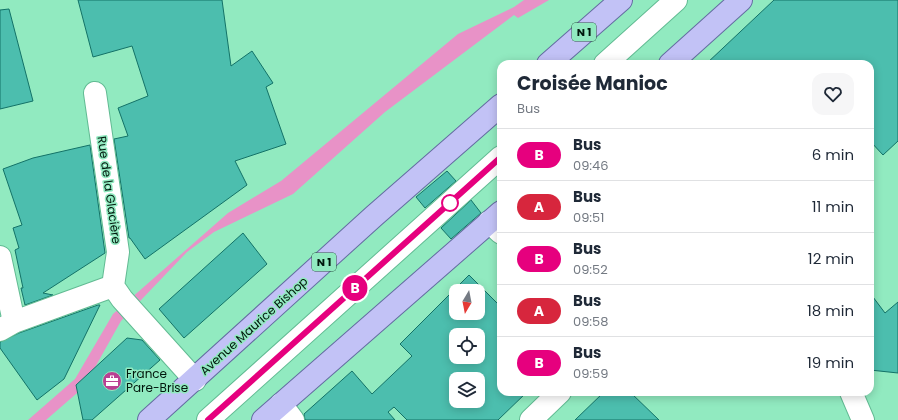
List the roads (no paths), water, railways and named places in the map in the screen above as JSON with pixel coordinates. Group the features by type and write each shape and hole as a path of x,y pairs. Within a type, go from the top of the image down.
{"main road":[{"name":"N 1","path":"552,60 620,0"},
{"path":"674,60 742,0"},
{"name":"Avenue Maurice Bishop","path":"149,420 195,380 374,216 497,108"},
{"path":"263,420 287,412 497,222"}],"street":[{"path":"609,60 676,0"},
{"name":"Rue de la Glacière","path":"95,93 118,252 117,293"},
{"path":"208,420 497,161"},
{"path":"0,257 7,326 117,293 195,380"},
{"path":"531,420 556,396"},
{"path":"853,396 863,420"}],"place":[{"name":"France Pare-Brise","path":"112,381"}]}
